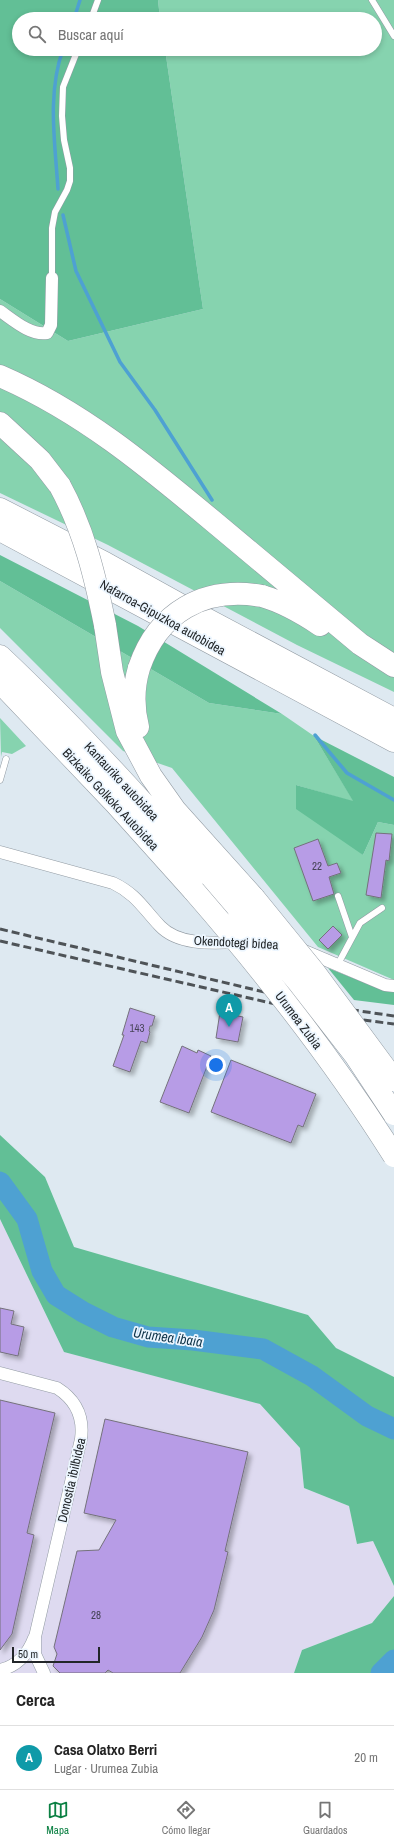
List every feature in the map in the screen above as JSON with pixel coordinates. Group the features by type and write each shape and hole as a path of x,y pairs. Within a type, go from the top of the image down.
{"highway":[{"path":"0,376 65,409 114,441 152,470 360,644 394,666"},
{"path":"0,423 40,460 60,486 73,510 95,575 105,625 112,672 127,730 152,776 175,810 226,866"},
{"name":"Nafarroa-Gipuzkoa autobidea","path":"0,509 105,563 311,676 394,718"},
{"name":"Nafarroa-Gipuzkoa autobidea","path":"0,530 326,706 394,741"},
{"path":"360,644 342,639 301,613 275,600 262,596 242,593 222,594 203,599 185,607 164,624 148,644 138,668 135,680 134,704 139,729 147,752 164,783 226,866 246,905 315,973 394,1080"},
{"name":"Kantauriko autobidea","path":"0,656 68,722 246,905"},
{"path":"311,676 334,679 394,705"},
{"path":"0,682 26,709"},
{"path":"0,688 26,709"},
{"path":"326,706 341,722 394,753"},
{"name":"Bizkaiko Golkoko Autobidea","path":"26,709 115,803 194,891"},
{"name":"Urumea Zubia","path":"194,891 247,952 309,1032 372,1120 394,1156"},
{"name":"Urumea Zubia","path":"246,905 299,983 355,1055 394,1114"}],"street":[{"path":"0,311 29,330 40,334 47,333 51,325 52,278"},
{"name":"Okendotegi bidea","path":"0,852 113,883 124,888 140,901 160,926 177,937 202,942 254,941 286,944 338,964 385,985 394,986"},
{"name":"Donostia ibilbidea","path":"0,1373 57,1388 64,1392 76,1405 82,1422 81,1439 35,1637 36,1654 44,1673"},
{"name":"Donostia ibilbidea","path":"0,1670 11,1666 24,1656 35,1637"}],"lane":[{"path":"94,12 98,0"},
{"path":"372,0 379,12"},
{"path":"382,16 394,36"},
{"path":"52,278 52,228 55,212 67,190 70,181 70,168 64,140 62,116 63,87 75,56"},
{"path":"0,780 6,759"},
{"path":"338,896 352,937"},
{"path":"338,964 360,924 382,908"}],"shaded area":[{"path":"0,1219 64,1352 261,1404 300,1448 304,1488 349,1506 357,1544 373,1541 394,1586 394,1596 372,1623 302,1650 294,1673 0,1673"}],"green space":[{"path":"0,0 158,0 159,12 12,12 12,56 166,56 203,309 68,341 0,299"},
{"path":"158,0 394,0 394,692 297,645 108,545 0,493 0,299 68,341 203,309 166,56 382,56 382,12 159,12"},
{"path":"0,555 138,626 282,714 209,703 0,581"},
{"path":"0,581 209,703 282,714 314,736 354,802 296,785 363,855 378,822 394,825 394,980 318,947 172,768 123,751 0,628"},
{"path":"0,718 26,746 12,754 2,752 1,757"},
{"path":"314,736 394,777 394,825 378,822 363,855 296,809 296,785 353,801"},
{"path":"328,968 380,989 394,992 394,1005 354,1000"},
{"path":"0,1135 45,1177 74,1247 308,1315 336,1348 394,1377 394,1586 373,1541 357,1544 349,1506 304,1488 300,1448 260,1404 64,1352 0,1219"},
{"path":"394,1596 394,1673 294,1673 302,1650 372,1623"}],"building":[{"path":"376,833 392,834 389,861 386,860 381,898 366,895"},
{"path":"318,839 328,866 337,863 341,873 329,877 334,894 313,901 294,848"},
{"path":"333,926 342,935 328,949 319,940"},
{"path":"130,1008 155,1016 152,1026 150,1026 147,1043 141,1041 130,1072 113,1066 124,1035 122,1035"},
{"path":"220,1012 243,1017 238,1042 216,1038"},
{"path":"182,1046 197,1053 198,1050 211,1056 189,1113 160,1102"},
{"path":"231,1060 316,1094 303,1127 298,1125 291,1143 211,1112"},
{"path":"0,1308 14,1311 11,1324 24,1327 18,1356 0,1352"},
{"path":"0,1400 55,1413 27,1533 34,1535 12,1634 0,1650"},
{"path":"105,1419 248,1452 225,1551 228,1552 214,1610 202,1637 180,1673 113,1673 108,1670 105,1673 60,1673 53,1666 57,1654 54,1647 77,1551 99,1550 116,1520 84,1513"}],"waterway":[{"path":"76,12 80,0"},
{"path":"58,189 53,118 55,83 61,56"},
{"path":"63,215 76,271 120,362 155,410 212,500"},
{"path":"315,735 347,773 394,800"},
{"name":"Urumea ibaia","path":"0,1182 27,1219 42,1271 56,1295 83,1312 113,1327 148,1337 193,1340 263,1349 312,1376 367,1416 394,1429"},
{"name":"Urumea ibaia","path":"381,1673 394,1660"}],"railway":[{"path":"0,929 281,996 353,1010 394,1016"},
{"path":"0,941 284,1006 355,1019 394,1024"}],"place":[{"name":"Casa Olatxo Berri","path":"229,1027"}]}
